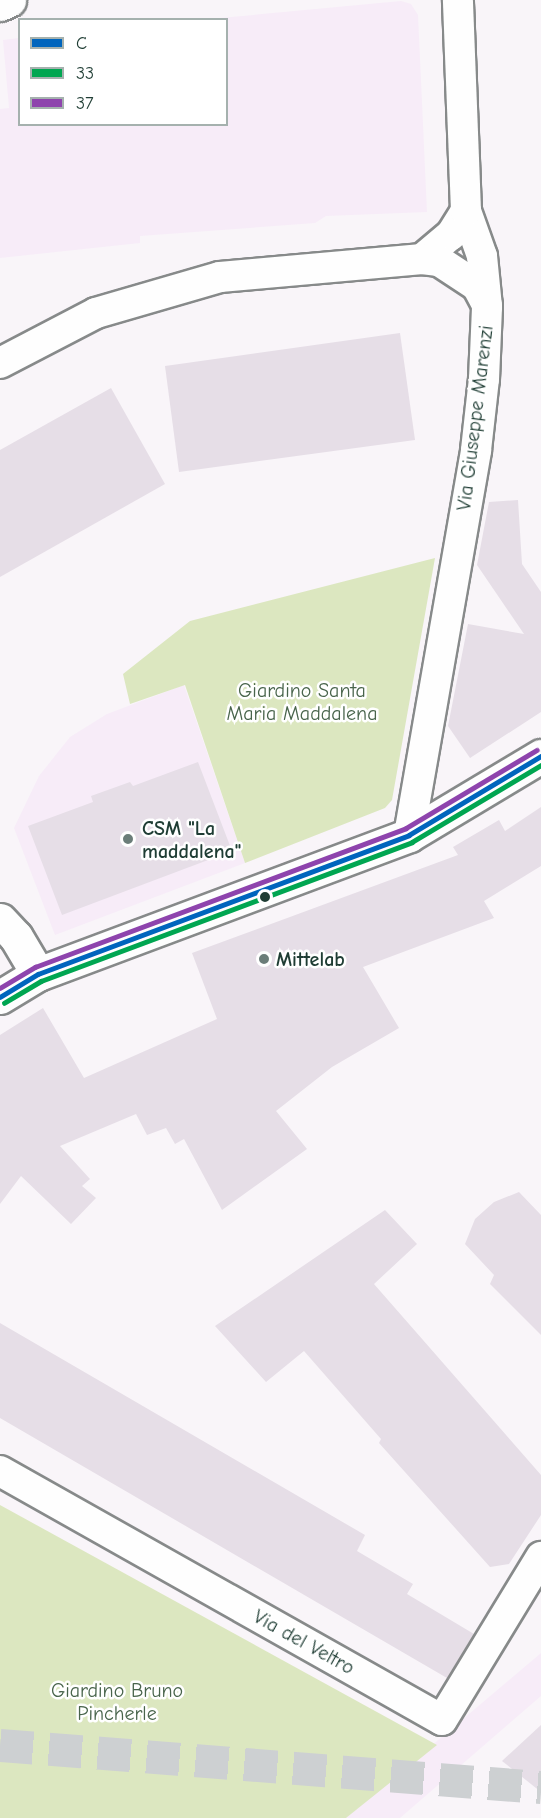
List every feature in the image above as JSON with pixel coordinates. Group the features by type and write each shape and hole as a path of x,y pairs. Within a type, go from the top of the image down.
{"main road":[{"path":"0,4 9,0"},
{"path":"0,997 38,974 409,835 541,756"},
{"path":"0,920 16,937 38,974"}],"street":[{"name":"Via Giuseppe Marenzi","path":"409,835 476,450 488,307 482,256 466,211 458,0"},
{"path":"422,259 451,235 466,211"},
{"path":"0,363 96,313 220,277 422,259 439,261 459,271 477,286 488,307"},
{"name":"Via del Veltro","path":"0,1471 442,1720 541,1557"}],"shaded area":[{"path":"401,1 411,4 418,15 427,212 326,216 315,223 140,236 140,243 0,258 0,109 9,108 3,40 18,38 18,126 228,126 228,18 221,18"},
{"path":"184,685 245,863 55,935 14,828 39,776 70,737 107,714"},
{"path":"541,1653 541,1696 400,1818 346,1818"}],"green space":[{"name":"Giardino Santa Maria Maddalena","path":"435,558 392,800 385,808 245,863 185,685 130,704 123,674 190,621"},
{"name":"Giardino Bruno Pincherle","path":"0,1505 437,1745 346,1818 0,1818"}],"building":[{"path":"400,333 415,440 179,472 165,366"},
{"path":"111,388 165,484 0,577 0,450"},
{"path":"518,500 522,564 541,592 541,712 470,758 448,726 468,624 524,634 477,565 489,502"},
{"path":"198,762 232,851 62,915 28,826 93,802 91,796 130,782 133,786"},
{"path":"541,807 541,866 484,901 494,918 363,967 399,1028 332,1067 276,1111 307,1149 222,1210 184,1139 175,1144 166,1128 147,1135 136,1114 60,1146 90,1179 82,1186 96,1198 71,1224 21,1176 0,1204 0,1035 43,1008 84,1078 217,1019 192,953 458,855 453,847 499,820 505,831"},
{"path":"519,1192 541,1215 541,1335 490,1284 494,1275 465,1244 475,1219 494,1202"},
{"path":"385,1210 417,1244 374,1284 541,1475 541,1515 509,1564 490,1567 379,1443 381,1439 304,1351 266,1382 215,1326"},
{"path":"0,1323 365,1535 357,1551 413,1584 407,1594 474,1634 447,1678 0,1418"},
{"path":"541,1725 541,1792 502,1761"}],"tunnel":[{"path":"0,1745 541,1787"}],"transit line":[{"name":"37","path":"0,988 35,967 406,828 537,750"},
{"name":"C","path":"0,997 38,974 409,835 541,756"},
{"name":"33","path":"4,1003 41,981 412,842 541,765"}],"place":[{"name":"CSM \"La maddalena\"","path":"128,839"},
{"name":"Mittelab","path":"264,959"}]}
